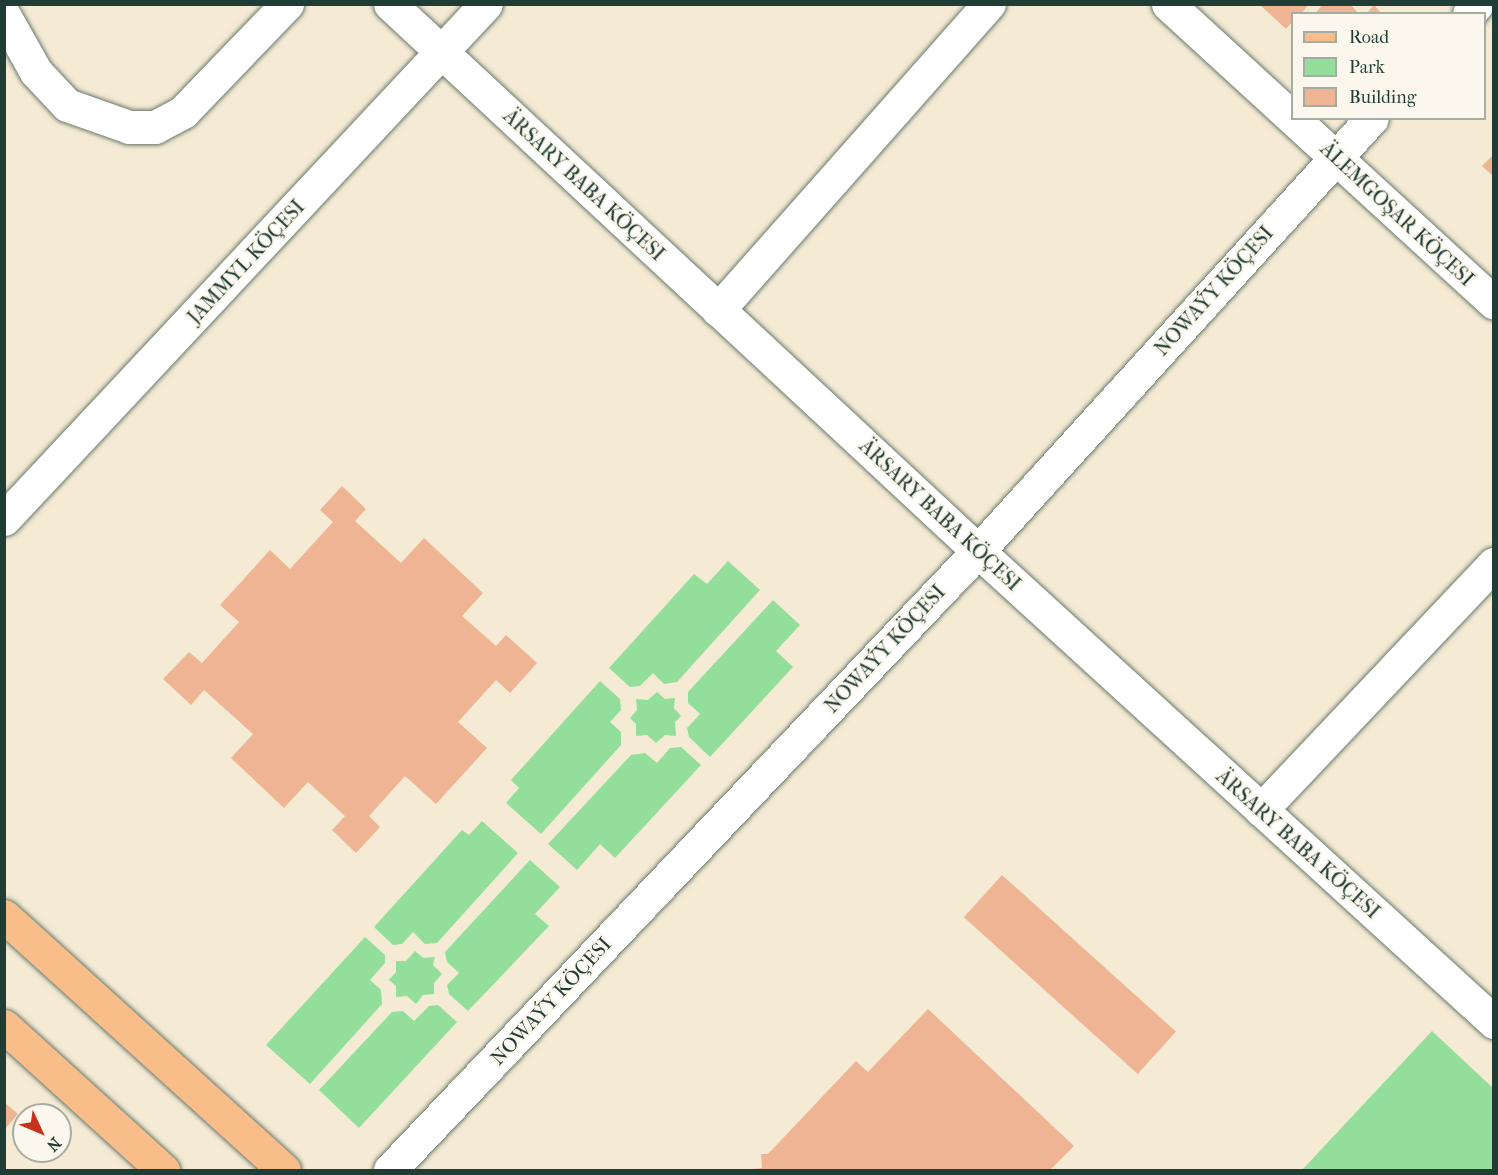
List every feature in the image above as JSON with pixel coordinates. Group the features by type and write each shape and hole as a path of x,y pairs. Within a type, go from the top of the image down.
{"main road":[{"path":"4,916 284,1170"},
{"path":"4,1026 164,1170"}],"street":[{"path":"4,15 36,72 67,105 129,126 155,127 183,112 287,4"},
{"name":"ÄRSARY BABA KÖÇESI","path":"390,4 978,551 1494,1022"},
{"name":"JAMMYL KÖÇESI","path":"4,519 486,4"},
{"path":"718,310 989,4"},
{"name":"ÄLEMGOŞAR KÖÇESI","path":"1168,4 1291,117"},
{"name":"ÄLEMGOŞAR KÖÇESI","path":"1294,120 1494,303"},
{"name":"NOWAÝY KÖÇESI","path":"390,1170 978,551 1370,120"},
{"path":"1261,810 1494,564"}],"green space":[{"path":"728,561 760,590 677,682 664,684 653,673 640,686 630,687 609,668 694,574 707,584"},
{"path":"773,600 800,625 776,651 793,667 710,757 689,737 687,728 700,714 688,703 688,692"},
{"path":"600,681 620,699 621,710 610,722 621,732 621,745 541,834 506,803 519,788 511,780"},
{"path":"657,692 665,699 675,698 674,708 681,716 675,722 676,736 665,735 656,743 647,735 636,736 636,724 630,718 637,710 636,699 648,700"},
{"path":"681,747 701,765 615,858 600,844 577,870 548,844 631,755 645,753 657,763 670,748"},
{"path":"482,821 518,853 437,943 425,944 413,932 402,944 393,945 374,927 462,830 469,835"},
{"path":"530,860 560,887 535,914 549,926 468,1011 449,994 447,985 459,973 447,962 445,952"},
{"path":"365,937 385,955 385,963 370,980 381,990 382,1004 310,1084 266,1045"},
{"path":"415,951 423,958 435,957 433,965 442,974 434,983 434,994 423,995 416,1004 407,996 396,997 396,986 389,980 396,972 396,961 406,961"},
{"path":"438,1005 457,1022 359,1128 319,1090 392,1012 403,1011 414,1021 429,1006"},
{"path":"1432,1031 1493,1088 1493,1170 1302,1170"}],"building":[{"path":"1259,4 1309,4 1303,12 1291,12 1291,23 1286,29"},
{"path":"1323,4 1350,4 1357,12 1317,12"},
{"path":"1374,5 1380,12 1368,12"},
{"path":"1494,154 1494,177 1482,166"},
{"path":"342,486 366,509 355,521 401,563 424,538 483,593 462,616 496,646 506,635 537,663 510,693 496,680 458,722 487,748 436,804 405,776 369,816 380,827 356,853 332,830 345,816 308,782 284,808 231,758 253,734 204,690 191,705 163,679 189,652 202,663 239,622 220,605 270,550 290,569 333,522 320,510"},
{"path":"1002,875 1176,1032 1138,1074 964,917"},
{"path":"928,1009 1074,1146 1050,1170 742,1170 762,1168 761,1154 768,1154 856,1061 868,1072"},
{"path":"5,1103 12,1109 12,1121 5,1129"}]}
